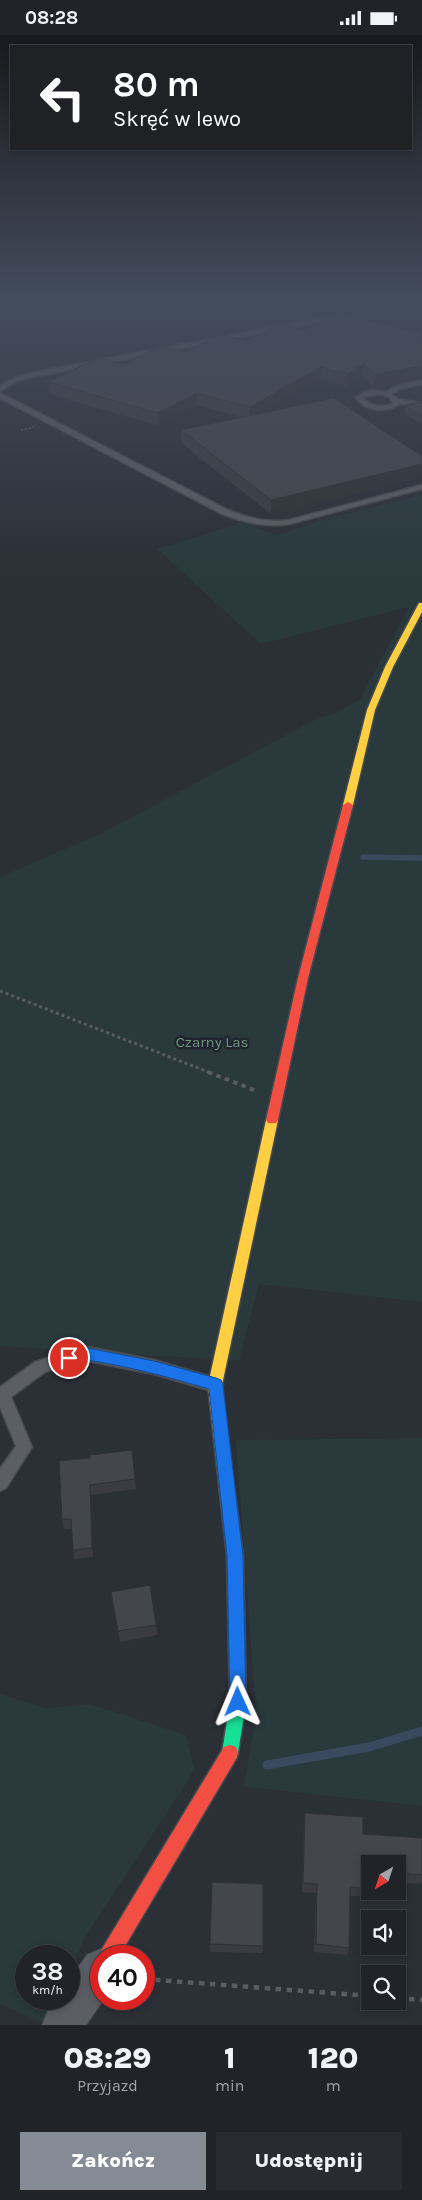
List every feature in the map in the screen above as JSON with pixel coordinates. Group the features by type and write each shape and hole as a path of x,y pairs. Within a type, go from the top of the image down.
{"street":[{"path":"116,1945 230,1755 238,1702 235,1556 216,1385 303,978 371,710 389,667 422,605"},
{"path":"62,2025 90,1985"}],"lane":[{"path":"386,395 392,391"},
{"path":"398,401 393,407 380,408 368,406 360,398 370,393 386,395 398,401 421,403"},
{"path":"0,395 225,512 261,524 282,524 422,487"},
{"path":"0,1483 24,1447 2,1396 40,1367 83,1353 154,1367 216,1385"}],"path":[{"path":"0,991 255,1090 276,1108"},
{"path":"155,1980 361,1995"},
{"path":"406,1999 422,2000"}],"green space":[{"name":"Czarny Las","path":"422,495 422,1302 259,1284 239,1361 0,1346 0,877 102,833 320,717 335,714 360,699 409,607 261,644 157,549 242,523 277,535 323,520"},
{"path":"422,1438 422,1806 244,1787 256,1714 236,1440"},
{"path":"0,1694 45,1708 90,1704 186,1735 194,1768 189,1779 85,1937 80,1949 80,1945 15,1945 15,2010 53,2010 46,2024 0,2004"}],"building":[{"path":"79,391 279,391 250,407 196,393 158,413"},
{"path":"334,398 422,456 422,464 271,500 181,430"},
{"path":"422,402 422,416 405,405"},
{"path":"132,1450 135,1479 90,1485 92,1548 73,1550 71,1519 62,1519 59,1461 90,1458 90,1455"},
{"path":"150,1585 156,1625 118,1631 111,1592"},
{"path":"305,1813 363,1817 363,1834 422,1838 422,1875 406,1874 406,1855 361,1855 361,1888 350,1887 349,1948 316,1944 317,1884 303,1883"},
{"path":"212,1882 263,1884 263,1946 210,1944"}],"waterway":[{"path":"363,857 422,858"},
{"path":"267,1765 369,1747 422,1731"}],"traffic: fast":[{"path":"221,1440 235,1556 238,1702 230,1753"}],"traffic: slow":[{"path":"348,805 371,710 389,667 422,605"},
{"path":"221,1440 215,1385 272,1120"}],"traffic: jam":[{"path":"272,1120 303,978 348,805"},
{"path":"116,1945 230,1753"}],"route":[{"path":"69,1358 83,1353 154,1367 216,1385 235,1556 238,1702"}]}
